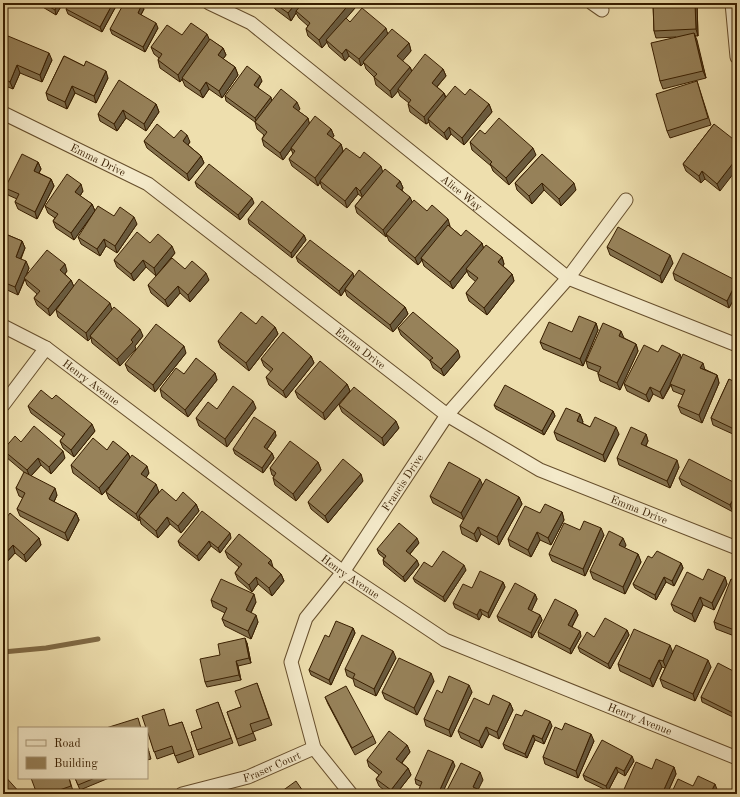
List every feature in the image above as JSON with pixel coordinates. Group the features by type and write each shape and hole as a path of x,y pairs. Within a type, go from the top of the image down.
{"street":[{"name":"Alice Way","path":"209,3 251,23 568,278 737,345"},
{"path":"732,3 737,57"},
{"name":"Emma Drive","path":"3,113 148,184 447,415 540,470 737,548"},
{"name":"Francis Drive","path":"351,794 314,748 291,662 306,618 343,572 447,415 568,278 626,200"},
{"name":"Henry Avenue","path":"3,326 46,348 343,572 445,640 737,758"},
{"path":"3,405 46,348"},
{"name":"Fraser Court","path":"182,794 248,777 314,748"}],"building":[{"path":"43,3 58,3 55,10"},
{"path":"69,3 113,3 100,27 66,9"},
{"path":"124,3 142,4 138,13 156,23 143,47 110,29"},
{"path":"274,3 296,3 288,13"},
{"path":"303,3 350,3 319,40 306,29 310,23 296,11"},
{"path":"653,3 695,3 696,29 654,31"},
{"path":"362,8 386,28 359,59 346,49 342,54 326,40 346,18 350,22"},
{"path":"191,23 207,34 178,75 158,60 162,54 151,47 167,25 182,35"},
{"path":"392,29 409,43 397,56 410,67 390,91 374,77 377,74 363,62"},
{"path":"694,33 703,71 660,81 651,43"},
{"path":"8,36 49,53 40,75 17,65 10,82 3,78 3,49"},
{"path":"210,39 223,48 218,55 235,67 219,91 206,82 200,91 182,78"},
{"path":"425,54 443,69 432,83 444,93 424,117 408,104 411,100 398,89"},
{"path":"64,56 84,66 86,61 106,71 94,96 72,86 65,102 46,93"},
{"path":"247,66 260,76 254,85 271,97 255,118 225,96"},
{"path":"119,80 156,104 144,124 123,110 114,124 98,114"},
{"path":"697,81 708,118 667,131 656,94"},
{"path":"455,86 465,95 470,89 489,104 462,138 449,127 444,133 428,119"},
{"path":"281,89 297,102 293,107 308,118 280,153 262,139 267,132 255,122"},
{"path":"315,116 331,129 327,134 341,144 315,178 289,159 295,151 291,148"},
{"path":"499,118 533,148 506,178 490,164 492,162 470,142 480,130 485,134"},
{"path":"157,124 174,138 181,130 187,135 183,141 201,156 187,174 144,141"},
{"path":"714,124 737,142 737,158 717,184 702,171 699,176 683,164"},
{"path":"346,148 360,158 364,152 381,166 360,191 356,187 345,201 320,181"},
{"path":"22,154 38,162 34,171 51,179 35,212 15,202 19,194 5,188"},
{"path":"542,154 574,183 559,199 542,183 529,196 515,183"},
{"path":"209,164 252,198 238,215 195,182"},
{"path":"385,169 400,181 396,186 410,197 383,230 355,206"},
{"path":"67,174 81,184 75,192 92,204 71,233 53,221 58,214 45,206"},
{"path":"414,200 427,211 432,205 448,219 415,258 386,234"},
{"path":"262,201 304,235 291,253 248,219"},
{"path":"98,206 114,216 120,207 134,217 115,246 104,239 97,249 78,237"},
{"path":"448,225 461,236 466,230 482,243 450,282 421,258"},
{"path":"618,227 670,255 660,276 607,247"},
{"path":"137,232 150,243 158,234 172,246 154,268 143,260 131,274 114,260"},
{"path":"3,233 22,241 16,257 26,261 15,287 3,282"},
{"path":"310,240 353,273 339,291 296,257"},
{"path":"486,245 502,257 498,262 512,274 484,308 466,293 478,278 466,269"},
{"path":"47,250 65,264 60,270 71,280 48,309 34,298 40,291 24,278"},
{"path":"683,253 737,281 727,301 673,273"},
{"path":"172,258 185,269 192,261 206,273 188,295 178,286 165,300 148,285"},
{"path":"359,270 405,307 390,325 345,289"},
{"path":"79,279 110,303 86,333 56,310"},
{"path":"114,307 140,329 131,340 133,342 117,359 90,336"},
{"path":"241,312 256,324 262,316 275,327 246,363 218,341"},
{"path":"413,312 458,350 441,369 430,360 433,358 398,328"},
{"path":"579,316 596,323 580,359 540,342 549,322 572,332"},
{"path":"603,323 621,331 619,336 636,344 617,383 598,374 601,367 586,361"},
{"path":"156,324 184,346 153,385 125,364"},
{"path":"283,332 311,356 283,391 266,377 273,369 261,359"},
{"path":"644,345 658,352 662,345 680,354 660,392 650,387 646,395 624,384"},
{"path":"683,354 703,363 700,368 717,375 699,415 678,406 685,390 670,384"},
{"path":"196,358 215,373 185,410 160,389 176,368 184,374"},
{"path":"320,361 347,384 323,413 295,391"},
{"path":"729,379 737,383 737,418 732,428 711,418"},
{"path":"505,385 553,411 542,431 494,405"},
{"path":"233,386 253,401 225,439 196,418 208,402 217,409"},
{"path":"354,387 396,421 382,438 339,405"},
{"path":"41,390 52,399 56,395 92,424 71,450 60,441 65,434 28,406"},
{"path":"566,408 580,414 577,421 590,427 595,417 616,427 603,455 554,432"},
{"path":"254,417 275,431 264,447 272,453 262,468 233,449"},
{"path":"34,426 63,451 49,467 38,458 27,470 3,450 15,436 21,442"},
{"path":"631,427 646,434 641,444 677,460 667,481 617,458"},
{"path":"93,438 107,450 113,441 128,453 99,488 71,465"},
{"path":"290,441 318,462 293,494 273,478 276,473 270,468"},
{"path":"132,455 147,466 141,474 156,484 136,514 106,492"},
{"path":"343,459 361,474 325,516 308,502"},
{"path":"689,459 737,484 737,492 730,505 679,478"},
{"path":"449,462 480,479 461,513 430,496"},
{"path":"24,472 55,488 49,499 76,513 65,533 17,509 25,493 16,488"},
{"path":"486,479 519,497 497,537 478,527 474,534 460,526"},
{"path":"162,489 176,501 183,492 196,504 178,526 167,517 156,531 139,516"},
{"path":"545,504 562,512 548,538 537,532 528,550 508,539 525,506 540,513"},
{"path":"202,511 230,533 218,548 209,541 197,556 178,541"},
{"path":"10,513 39,538 24,555 13,545 3,556 3,522"},
{"path":"584,521 601,528 583,569 549,554 564,523 580,530"},
{"path":"399,523 417,538 406,551 417,560 403,577 383,560 386,556 377,549"},
{"path":"609,531 623,538 619,545 638,554 623,587 590,571"},
{"path":"239,534 271,560 268,563 281,574 269,588 256,577 249,585 235,573 242,564 225,551"},
{"path":"443,551 464,565 443,597 413,578 424,562 432,567"},
{"path":"657,551 681,563 672,581 664,577 655,595 633,584 648,556 652,558"},
{"path":"708,569 725,577 712,603 700,597 692,614 671,604 687,572 703,580"},
{"path":"480,571 503,582 488,613 480,609 477,615 453,603 463,584 472,588"},
{"path":"221,579 254,594 246,610 256,615 248,631 222,619 227,608 211,600"},
{"path":"731,579 737,581 737,631 714,622"},
{"path":"515,583 535,594 528,609 540,615 531,633 497,616"},
{"path":"555,599 576,610 568,625 580,631 570,649 538,632"},
{"path":"605,618 627,630 608,664 578,647 587,632 594,637"},
{"path":"336,621 353,628 329,680 309,670 325,635 329,637"},
{"path":"634,629 670,645 663,661 659,660 650,679 618,664"},
{"path":"362,635 393,651 374,689 353,678 355,674 345,669"},
{"path":"245,638 249,658 236,661 239,675 205,682 200,659 220,655 218,644"},
{"path":"676,645 708,660 693,694 660,679"},
{"path":"399,658 431,673 414,708 382,692"},
{"path":"718,663 737,673 734,683 737,684 737,705 733,713 701,697"},
{"path":"449,676 469,685 449,730 424,719 437,690 442,693"},
{"path":"257,683 269,718 250,724 253,733 237,739 227,712 241,707 235,691"},
{"path":"346,686 373,736 352,748 325,697"},
{"path":"493,695 510,703 497,732 486,727 479,741 458,731 474,698 489,705"},
{"path":"218,702 231,738 197,750 191,732 202,728 196,710"},
{"path":"164,709 169,726 182,722 192,750 175,756 172,746 154,752 148,733 148,727 146,727 142,716"},
{"path":"525,710 550,721 542,739 533,735 525,754 503,744 516,714 522,716"},
{"path":"138,718 141,727 109,727"},
{"path":"565,723 591,734 576,771 543,757 555,727 562,730"},
{"path":"389,731 407,745 396,759 408,768 391,790 376,779 382,772 367,760"},
{"path":"602,740 632,756 624,771 616,767 606,786 583,775"},
{"path":"428,750 453,761 438,794 417,794 422,782 415,779"},
{"path":"656,759 674,767 662,794 656,794 649,791 647,794 622,794 636,762 652,769"},
{"path":"461,763 480,772 473,787 488,794 445,794"},
{"path":"3,774 21,794 3,794"},
{"path":"698,776 715,784 710,794 671,794 678,779 693,786"},
{"path":"31,779 69,779 71,786 48,794 37,794"},
{"path":"75,779 93,779 78,785"},
{"path":"296,781 305,794 278,794"},
{"path":"498,790 508,794 496,794"}],"waterway":[{"path":"3,652 46,648 98,639"}]}
